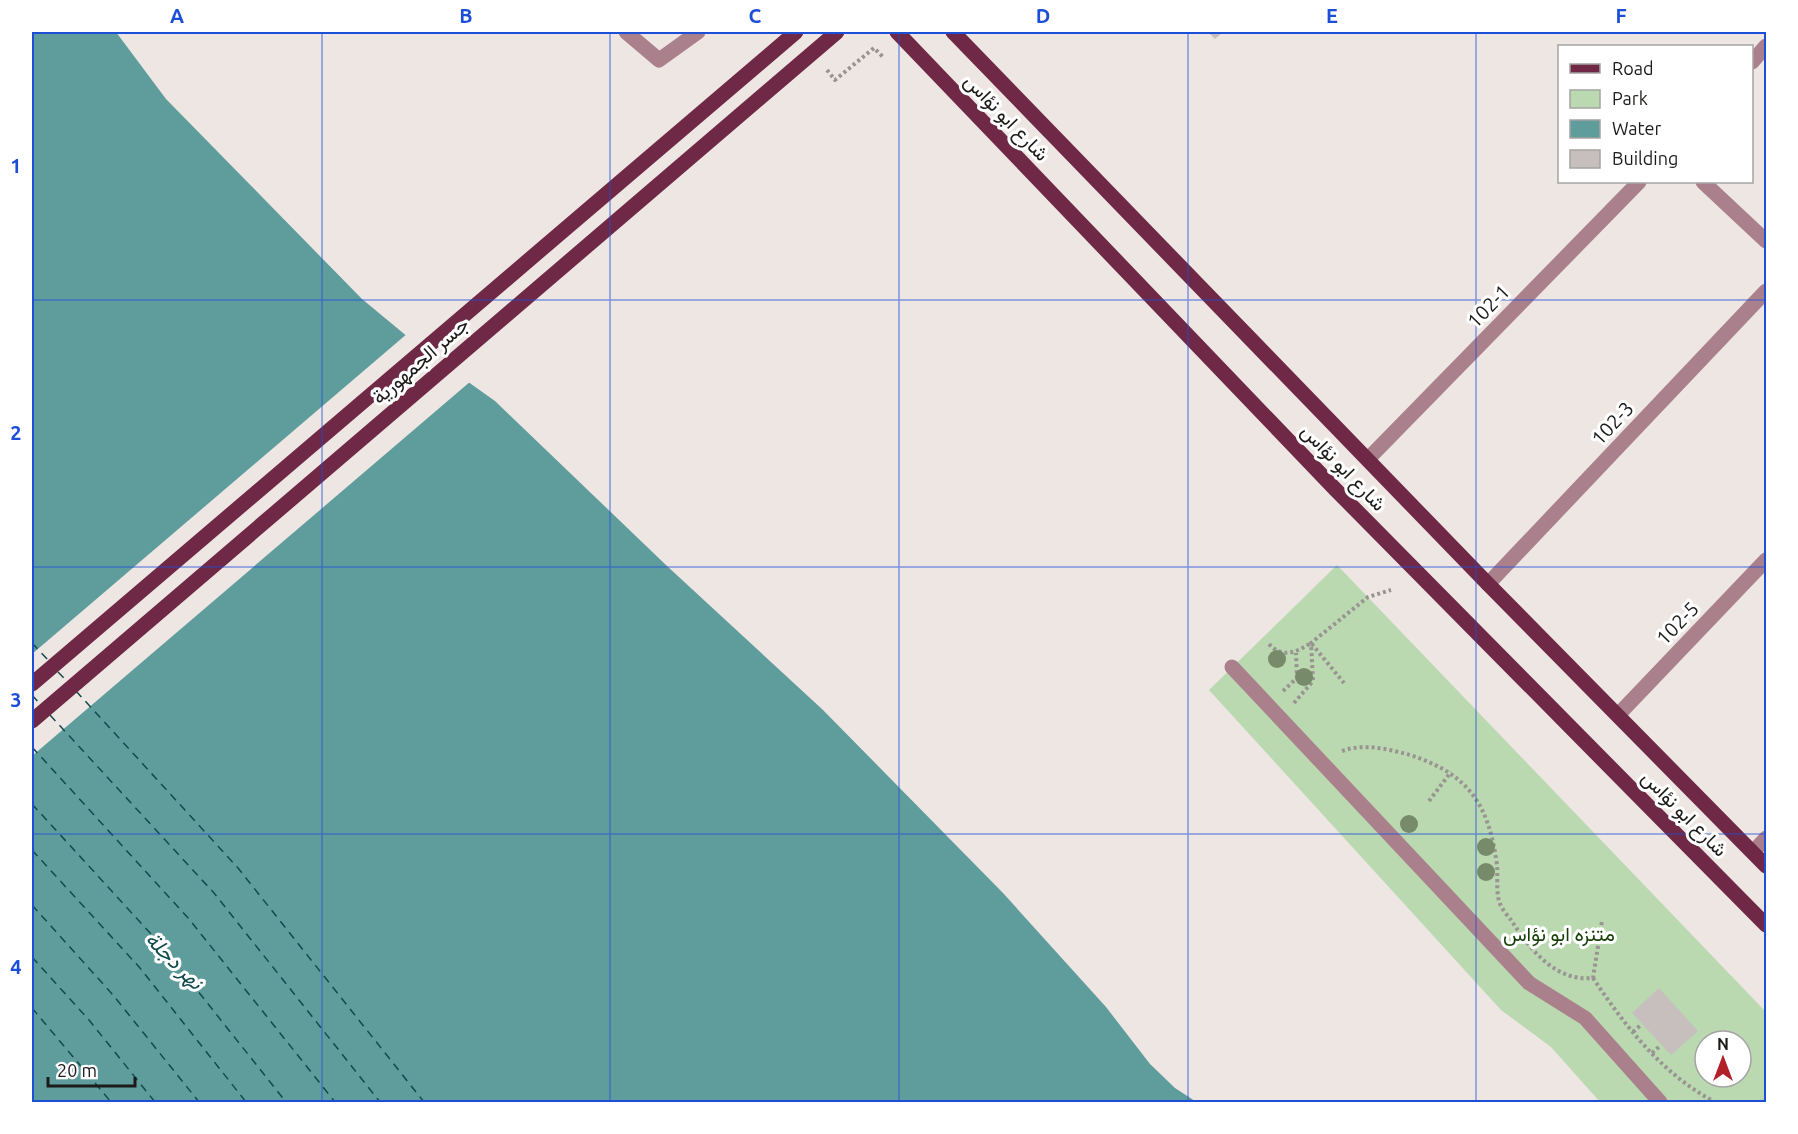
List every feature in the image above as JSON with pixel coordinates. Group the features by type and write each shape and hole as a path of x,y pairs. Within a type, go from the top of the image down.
{"main road":[{"name":"جسر الجمهورية","path":"32,684 796,32"},
{"name":"جسر الجمهورية","path":"32,721 837,32"},
{"name":"شارع ابو نؤاس","path":"897,32 1335,489 1767,925"},
{"name":"شارع ابو نؤاس","path":"952,32 1488,584 1767,866"}],"street":[{"path":"626,32 659,60 698,32"},
{"path":"1753,61 1767,46"},
{"name":"102-1","path":"1368,459 1638,183"},
{"path":"1704,183 1767,242"},
{"name":"102-3","path":"1488,584 1767,291"},
{"name":"102-5","path":"1618,715 1767,560"},
{"path":"1232,668 1529,983 1585,1018 1660,1102"},
{"path":"1753,852 1767,838"}],"path":[{"path":"827,70 835,80 874,48 884,58"},
{"path":"1269,644 1285,654 1296,652 1311,643 1368,597 1391,591"},
{"path":"1311,643 1344,683"},
{"path":"1294,703 1313,681 1311,643"},
{"path":"1267,705 1297,678 1296,652"},
{"path":"1348,749 1389,749 1451,772 1480,802 1492,834 1499,902 1518,931 1541,959 1559,972 1583,979 1593,978"},
{"path":"1429,801 1451,772"},
{"path":"1602,921 1593,978 1620,1019 1652,1053 1690,1089 1715,1102"},
{"path":"1633,1032 1642,1024"},
{"path":"1652,1053 1661,1045"}],"green space":[{"name":"متنزه ابو نؤاس","path":"1337,565 1766,1012 1766,1102 1600,1102 1551,1047 1501,1010 1209,690"}],"water":[{"name":"نهر دجلة","path":"32,32 116,32 166,99 362,299 426,352 495,401 667,566 823,710 1003,893 1106,1007 1150,1064 1175,1088 1195,1101 1202,1102 32,1102"}],"pier":[{"path":"408,333 471,381 32,756 32,654"}],"building":[{"path":"1208,32 1223,32 1215,39"},
{"path":"1659,988 1696,1029 1693,1029 1693,1035 1671,1055 1632,1013"}],"ferry route":[{"path":"32,643 49,661"},
{"path":"58,672 67,681"},
{"path":"76,691 238,868 424,1102"},
{"path":"32,695 41,705"},
{"path":"50,715 214,893 380,1102"},
{"path":"32,747 189,919 335,1102"},
{"path":"32,804 162,946 286,1102"},
{"path":"32,850 140,968 246,1102"},
{"path":"32,905 113,995 199,1102"},
{"path":"32,957 89,1020 155,1102"},
{"path":"32,1008 111,1102"}]}
